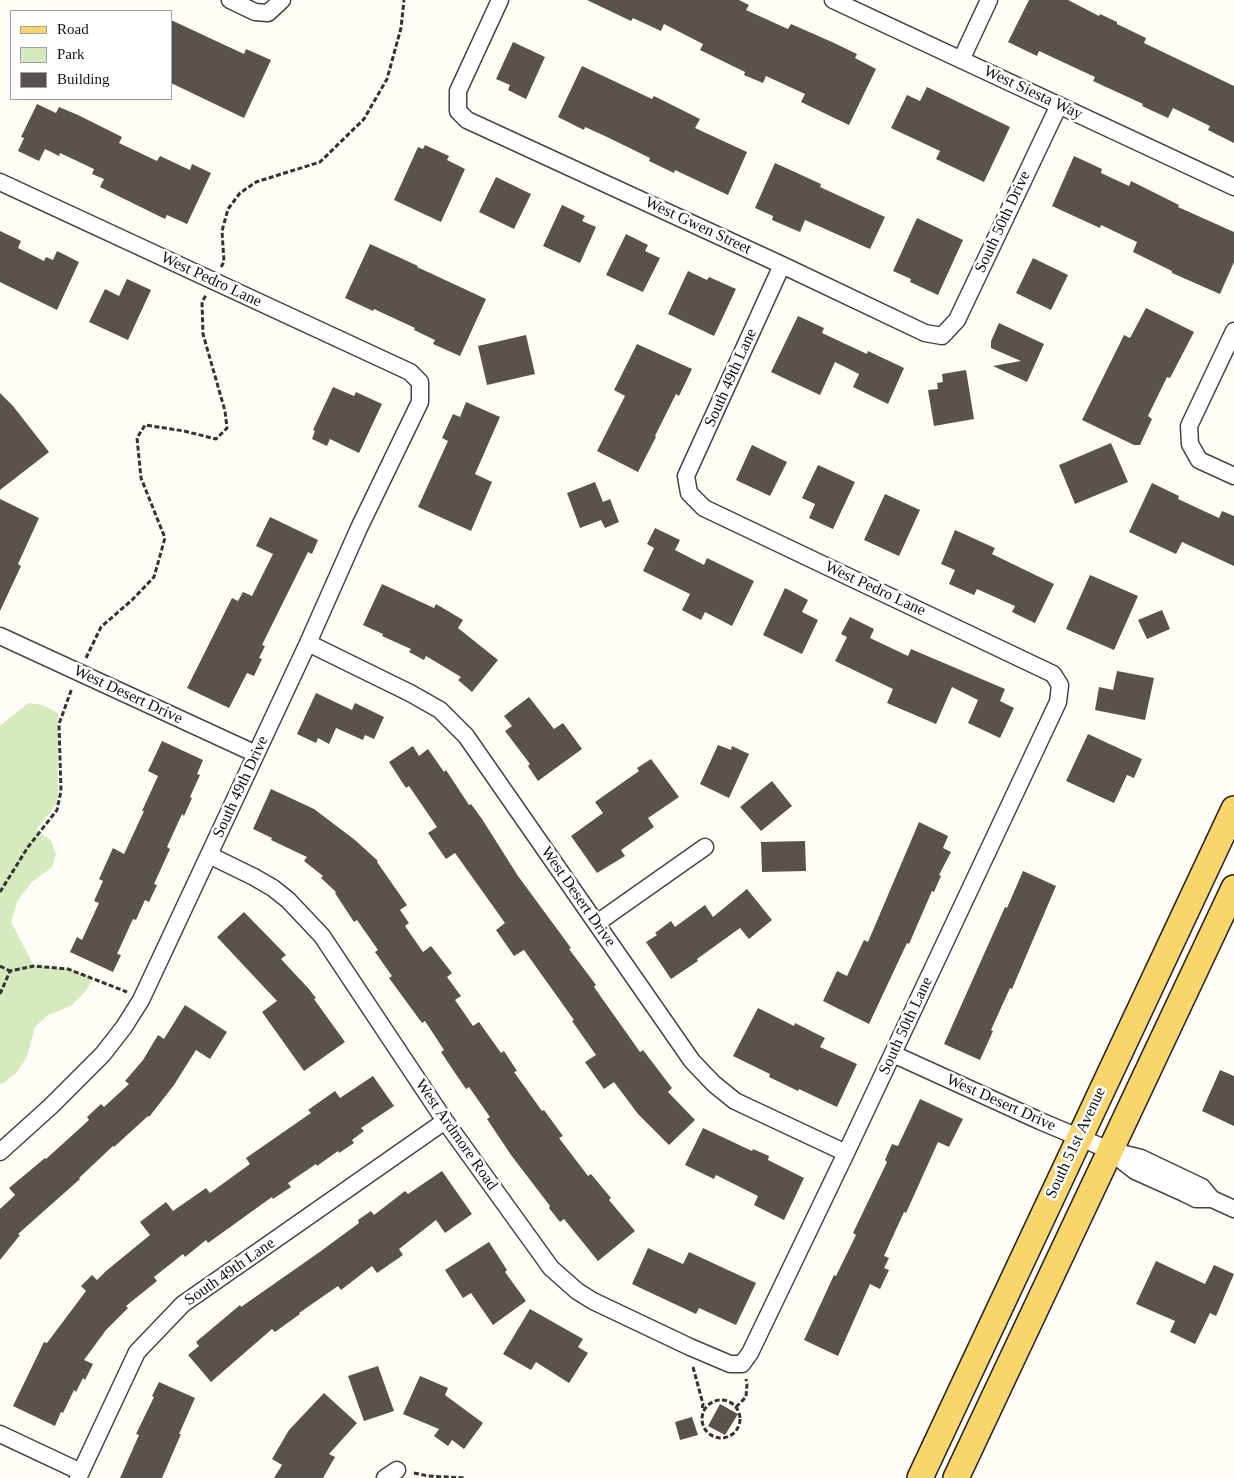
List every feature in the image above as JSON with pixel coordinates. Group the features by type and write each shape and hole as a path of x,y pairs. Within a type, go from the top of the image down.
{"main road":[{"name":"South 51st Avenue","path":"920,1478 1234,809"},
{"name":"South 51st Avenue","path":"956,1478 1234,888"}],"street":[{"path":"230,0 255,12 268,13 282,0"},
{"name":"West Gwen Street","path":"500,0 458,91 458,111 467,120 925,332 942,336"},
{"name":"West Siesta Way","path":"833,0 1234,187"},
{"path":"961,60 989,0"},
{"name":"South 50th Drive","path":"942,336 957,320 1058,105"},
{"name":"West Pedro Lane","path":"0,182 410,372 420,382"},
{"name":"South 49th Lane","path":"689,493 686,476 782,265"},
{"path":"1234,331 1190,426 1190,444 1199,460 1234,476"},
{"name":"South 49th Drive","path":"0,1152 51,1106 103,1054 124,1027 141,1000 308,643 359,528 420,402 420,382"},
{"name":"West Pedro Lane","path":"689,493 704,508 1053,674 1060,686"},
{"name":"West Desert Drive","path":"0,636 256,754"},
{"name":"West Desert Drive","path":"308,643 410,692 440,710 466,736 687,1055 714,1084 735,1101 846,1153"},
{"name":"South 50th Lane","path":"742,1364 750,1353 893,1054 1058,702 1060,686"},
{"path":"597,923 705,847"},
{"name":"West Ardmore Road","path":"209,856 273,888 288,900 322,936 445,1121 551,1268 564,1280 593,1300 690,1347 730,1364 742,1364"},
{"name":"West Desert Drive","path":"893,1054 1109,1150 1136,1171 1173,1181 1196,1199 1212,1199 1234,1209"},
{"name":"South 49th Lane","path":"80,1475 137,1352 182,1304 445,1121"},
{"path":"0,1434 80,1475"}],"path":[{"path":"0,892 28,847 57,810 61,791 59,724 101,626 132,600 154,577 165,538 141,478 137,438 145,425 184,431 216,439 227,428 225,411 203,334 202,302 224,262 222,231 228,209 240,193 256,182 320,162 364,119 386,79 401,28 404,0"},
{"path":"0,966 10,971 34,966 68,969 123,990 141,1000"},
{"path":"0,994 10,971"},
{"path":"690,1347 693,1374 703,1404 702,1412 701,1421 705,1431 710,1436 720,1438 729,1437 738,1428 740,1415 731,1402 712,1401 702,1412"},
{"path":"736,1407 746,1397 748,1384 742,1364"},
{"path":"391,1474 466,1478"}],"green space":[{"path":"28,703 43,705 58,713 58,802 36,830 51,840 56,855 52,867 31,883 18,900 11,922 34,966 68,969 93,978 86,991 71,1006 48,1015 35,1027 27,1057 16,1073 0,1084 0,726"}],"building":[{"path":"587,0 739,0 749,5 746,10 788,29 791,24 832,42 857,54 855,58 876,69 849,125 801,102 805,94 766,76 763,83 744,75 745,72 700,50 703,44 664,24 661,31 633,18 631,21"},
{"path":"1029,0 1068,0 1099,16 1100,14 1117,22 1117,24 1146,38 1144,43 1234,86 1234,143 1208,130 1210,126 1173,108 1168,118 1093,81 1095,77 1039,51 1037,56 1008,42"},
{"path":"172,20 244,54 246,49 271,60 244,118 172,83"},
{"path":"513,42 545,57 526,99 508,90 510,85 496,79"},
{"path":"582,66 652,99 654,96 700,119 695,128 747,152 728,195 675,170 674,173 649,161 650,158 605,136 585,127 584,130 558,117"},
{"path":"927,87 1010,127 984,182 936,159 940,151 891,128 907,95 920,101"},
{"path":"37,104 56,113 59,107 78,115 122,137 119,143 157,161 160,156 190,170 192,164 211,173 187,224 167,215 165,219 100,187 104,179 92,174 94,169 60,153 59,156 45,149 39,161 18,151 24,138 21,137"},
{"path":"425,145 449,156 447,160 465,169 441,222 394,200 418,147 423,149"},
{"path":"1074,156 1102,169 1101,173 1129,186 1131,181 1179,205 1178,207 1234,232 1234,262 1220,294 1172,273 1172,271 1133,252 1137,242 1101,225 1100,228 1052,206"},
{"path":"775,163 821,184 820,187 885,217 870,249 805,220 800,232 772,220 773,216 755,208"},
{"path":"496,177 531,194 514,229 479,212"},
{"path":"562,205 585,216 582,221 596,227 580,263 543,246"},
{"path":"917,218 963,240 938,295 910,282 911,279 893,271"},
{"path":"0,231 21,241 18,248 44,261 46,257 53,260 57,251 79,262 57,310 0,282"},
{"path":"626,234 648,245 645,251 660,258 643,292 606,275"},
{"path":"370,244 486,299 460,356 433,344 435,340 414,330 415,328 345,298"},
{"path":"1033,258 1068,275 1051,310 1016,293"},
{"path":"688,271 707,280 709,277 736,289 714,336 668,314"},
{"path":"127,279 151,290 128,340 89,322 105,289 119,296"},
{"path":"1146,308 1194,332 1170,378 1167,377 1148,416 1152,419 1140,445 1134,445 1082,420 1124,335 1130,338"},
{"path":"798,316 824,328 822,333 867,354 868,351 904,368 888,404 853,387 859,374 835,362 820,395 771,372"},
{"path":"999,323 1044,344 1027,382 993,366 1021,361 991,348 991,341"},
{"path":"526,335 535,374 487,385 478,346"},
{"path":"637,344 692,369 679,396 676,394 638,472 597,451 625,396 614,390"},
{"path":"966,370 974,419 934,426 928,390 938,389 937,383 943,382 942,374"},
{"path":"333,387 354,396 356,392 382,404 359,453 330,439 327,446 312,439 315,431 313,430"},
{"path":"0,393 13,406 49,452 0,490"},
{"path":"466,402 500,417 475,474 492,482 471,531 418,507 448,441 442,438 453,414 460,417"},
{"path":"1111,443 1128,482 1075,504 1059,465"},
{"path":"752,445 787,462 770,496 736,480"},
{"path":"818,465 855,482 833,529 809,518 815,504 802,498"},
{"path":"595,482 603,502 610,499 619,522 605,528 601,520 580,528 567,493"},
{"path":"1152,483 1179,496 1178,499 1219,518 1222,511 1234,516 1234,566 1182,542 1176,554 1129,532"},
{"path":"885,494 920,510 899,556 864,540"},
{"path":"0,499 39,518 18,564 21,566 0,611"},
{"path":"270,517 318,540 312,554 308,552 262,645 265,646 259,658 262,659 254,676 247,673 229,708 187,688 232,598 238,601 243,592 252,596 273,554 256,546"},
{"path":"655,528 680,540 675,550 704,565 707,558 754,581 732,626 705,612 701,620 682,610 690,594 643,571 654,548 647,544"},
{"path":"955,530 995,548 992,554 1054,584 1035,623 1012,612 1015,606 977,589 974,595 949,584 955,570 941,564"},
{"path":"1090,575 1138,596 1114,650 1066,629"},
{"path":"382,584 434,608 436,604 463,620 458,628 498,660 472,692 458,680 461,677 426,656 424,660 409,652 411,649 363,625"},
{"path":"785,588 808,600 802,612 818,620 802,654 763,635"},
{"path":"1162,610 1170,629 1147,639 1138,620"},
{"path":"850,617 874,629 870,638 908,656 911,649 1005,689 1000,701 1014,708 1000,738 968,723 978,700 952,687 936,724 887,703 893,689 835,661 847,637 841,634"},
{"path":"1117,671 1154,678 1145,720 1095,710 1099,687 1113,690"},
{"path":"316,693 352,710 355,703 384,717 374,739 365,735 363,740 336,728 329,744 318,738 316,743 297,734"},
{"path":"529,697 554,729 563,723 582,749 538,781 528,766 530,764 505,731 512,726 504,716"},
{"path":"1088,734 1142,759 1134,778 1127,775 1114,803 1066,781"},
{"path":"162,741 203,760 197,774 200,775 184,816 182,814 167,847 170,849 154,884 157,885 149,902 145,900 136,920 133,919 117,954 121,955 113,972 70,952 77,937 82,940 99,903 94,901 103,881 99,879 113,848 124,854 144,811 142,811 158,776 148,771"},
{"path":"718,745 731,750 732,746 749,754 729,798 700,784"},
{"path":"413,746 419,756 428,749 444,772 446,770 469,805 471,804 482,819 518,876 571,948 569,949 596,985 594,987 640,1052 643,1050 672,1088 668,1092 695,1120 669,1145 638,1114 614,1082 604,1089 585,1062 596,1055 572,1021 574,1020 524,950 514,956 496,930 505,923 455,853 446,859 428,833 437,827 409,786 406,788 389,762"},
{"path":"651,759 679,797 648,818 654,827 621,850 625,856 597,873 571,836 603,813 595,802 639,771 637,768"},
{"path":"772,781 792,806 761,831 740,807"},
{"path":"271,789 314,809 355,840 378,861 407,905 400,910 409,923 405,926 423,952 431,946 452,973 447,977 461,996 455,1000 473,1026 479,1022 501,1053 504,1051 517,1071 514,1072 563,1136 559,1138 588,1176 591,1174 611,1198 609,1200 635,1231 598,1261 564,1219 560,1222 511,1155 487,1119 490,1117 469,1087 466,1089 455,1073 441,1052 444,1050 425,1021 422,1023 389,978 392,976 375,952 378,950 357,920 354,922 336,892 321,878 323,876 304,861 307,857 253,829"},
{"path":"919,822 948,836 943,848 951,852 939,875 941,876 934,892 932,891 909,944 907,943 869,1024 823,1001 837,971 847,976 864,940 868,942"},
{"path":"805,841 806,871 762,872 761,842"},
{"path":"1023,871 1056,886 1012,989 1010,988 991,1030 993,1031 980,1060 944,1044"},
{"path":"747,889 772,920 749,939 740,928 697,959 698,961 671,979 646,942 657,935 655,933 671,921 675,927 705,905 713,917"},
{"path":"244,912 286,955 281,959 316,998 314,999 345,1042 304,1071 262,1012 277,1001 217,937"},
{"path":"185,1005 227,1032 210,1059 196,1050 174,1085 149,1117 113,1146 80,1179 18,1234 20,1235 0,1260 0,1209 15,1195 9,1188 46,1159 89,1120 87,1117 101,1104 104,1107 129,1084 125,1081 143,1060 158,1035 164,1039"},
{"path":"758,1008 794,1026 795,1023 825,1038 820,1047 857,1064 837,1107 769,1077 770,1074 733,1056"},
{"path":"1220,1070 1234,1076 1234,1126 1202,1111"},
{"path":"373,1076 394,1106 361,1128 364,1131 352,1140 354,1143 339,1153 338,1151 317,1166 316,1164 288,1183 291,1187 273,1199 272,1197 208,1243 206,1240 185,1257 183,1254 154,1277 157,1281 126,1306 128,1308 106,1330 84,1360 93,1364 85,1380 83,1378 76,1392 74,1390 55,1426 13,1406 44,1342 47,1343 86,1291 81,1286 92,1275 97,1280 150,1235 140,1222 166,1202 173,1211 206,1188 210,1193 250,1164 246,1158 311,1113 308,1110 335,1091 340,1098"},
{"path":"920,1099 963,1119 949,1147 938,1142 884,1256 889,1258 884,1268 889,1270 880,1289 870,1284 838,1356 804,1340 834,1275 836,1276 856,1235 853,1233 887,1162 885,1160 892,1144 898,1146"},
{"path":"703,1128 752,1151 753,1149 769,1156 768,1160 804,1178 784,1220 754,1205 758,1196 716,1175 714,1179 685,1165"},
{"path":"442,1171 472,1214 445,1233 436,1220 399,1249 403,1255 377,1273 372,1266 341,1290 338,1286 275,1332 272,1329 211,1382 188,1355 199,1346 196,1342 240,1305 241,1307 321,1251 359,1223 358,1220 371,1211 374,1215 405,1191 408,1194"},
{"path":"489,1242 507,1270 505,1272 526,1301 493,1325 471,1293 463,1298 445,1270"},
{"path":"648,1248 683,1264 689,1252 756,1283 736,1325 699,1308 696,1314 632,1284"},
{"path":"1156,1261 1205,1284 1214,1265 1234,1274 1216,1316 1210,1313 1195,1344 1170,1332 1175,1321 1136,1304"},
{"path":"530,1309 583,1339 578,1347 588,1353 569,1383 536,1362 531,1370 503,1354"},
{"path":"378,1366 394,1411 364,1421 348,1376"},
{"path":"420,1376 448,1388 445,1395 483,1423 464,1449 452,1440 448,1446 434,1436 439,1429 403,1414"},
{"path":"159,1382 195,1398 179,1434 181,1434 162,1478 120,1478 139,1435 136,1434"},
{"path":"324,1393 357,1423 329,1454 335,1457 323,1478 274,1478 282,1465 272,1459 289,1430"},
{"path":"720,1404 738,1414 725,1435 708,1426"},
{"path":"692,1417 698,1435 680,1440 675,1422"}]}
